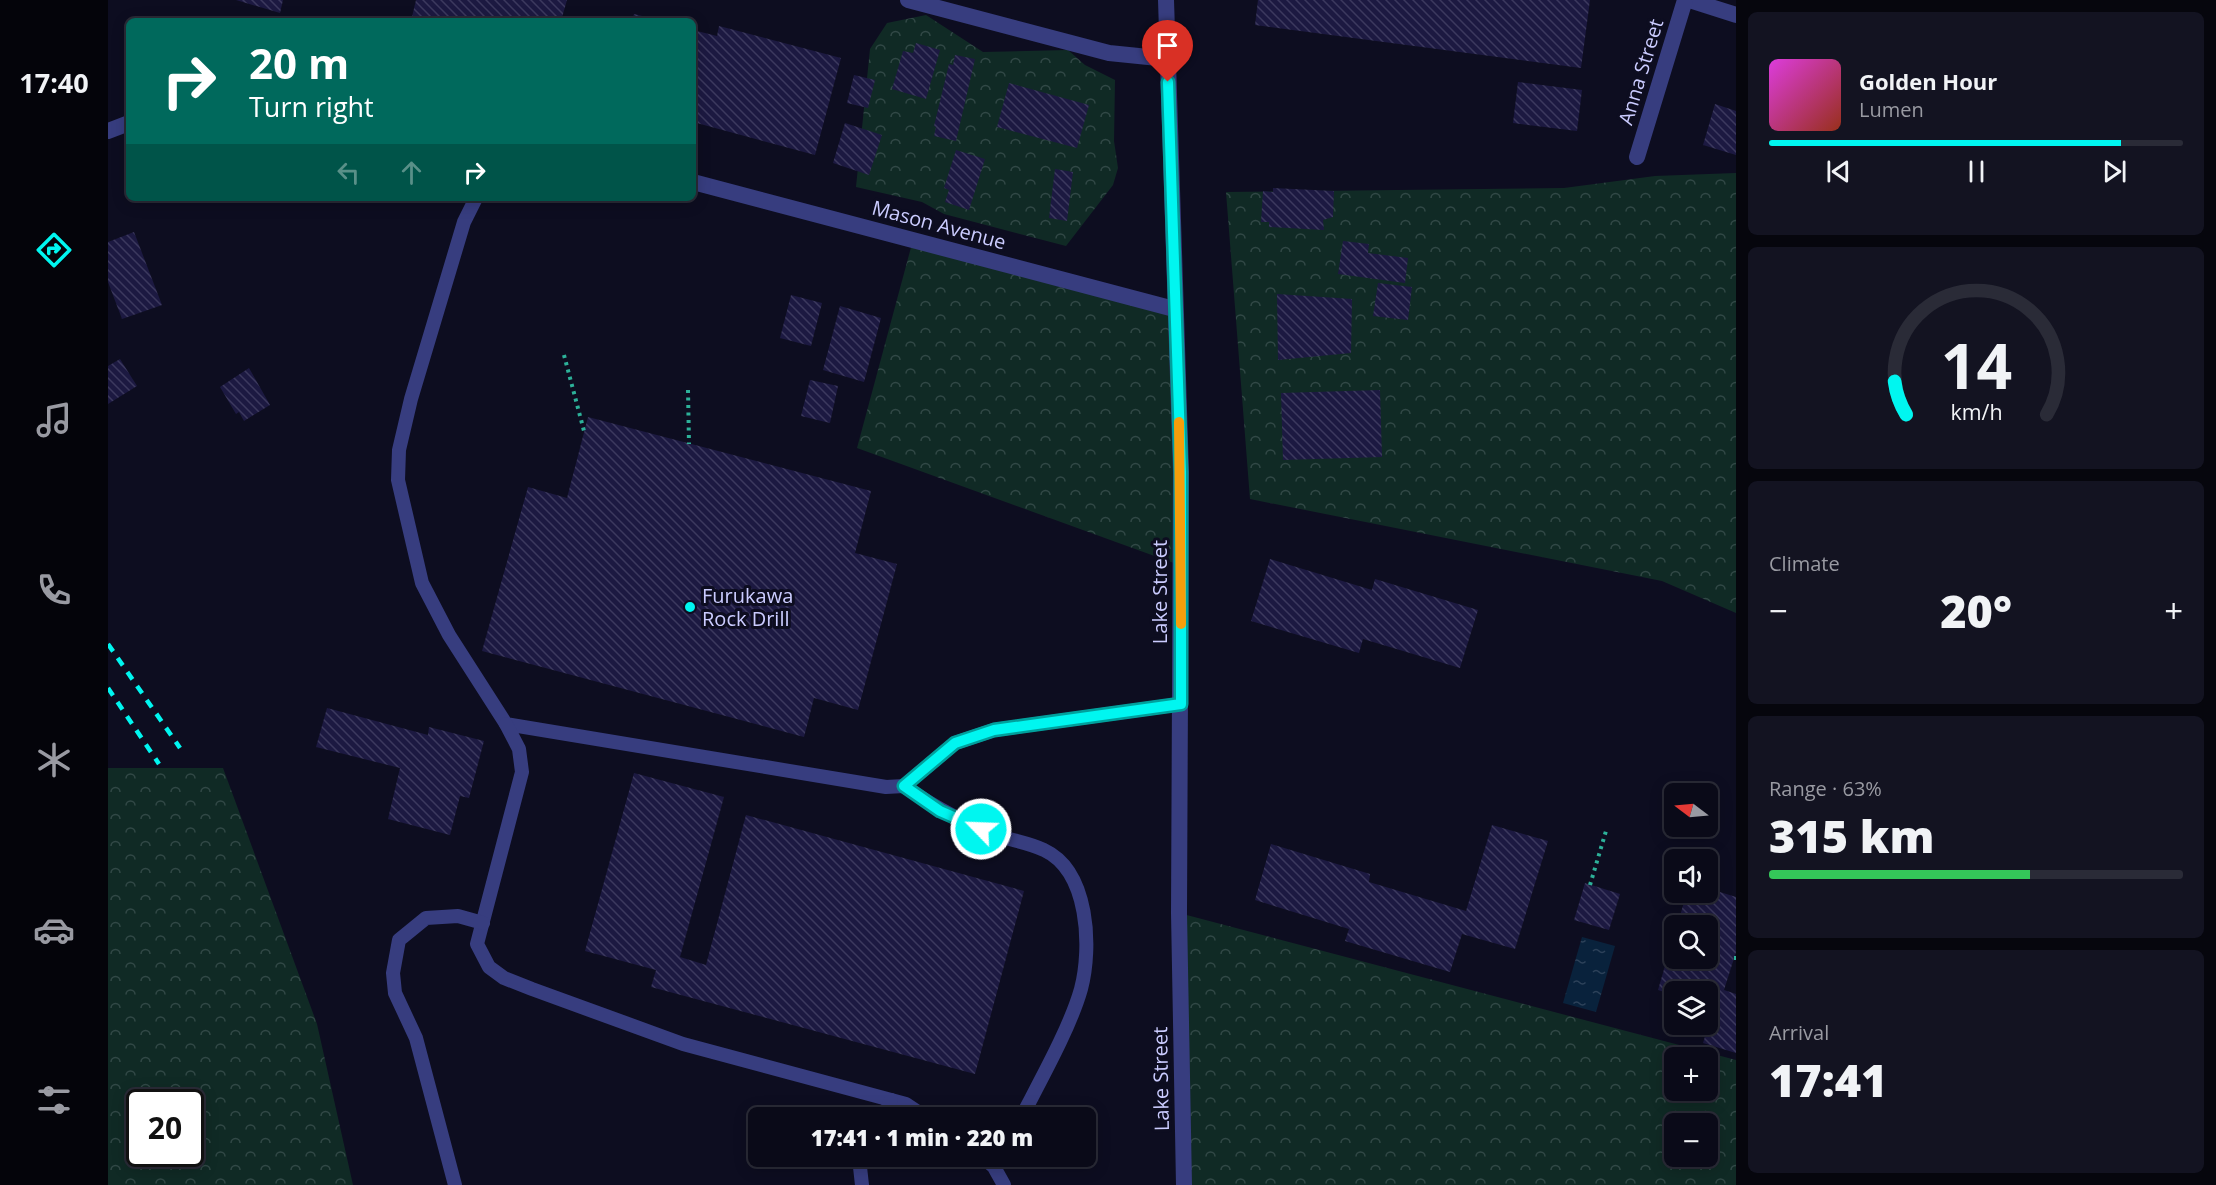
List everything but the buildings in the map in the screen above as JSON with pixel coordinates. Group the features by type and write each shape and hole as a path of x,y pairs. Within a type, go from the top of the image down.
{"street":[{"path":"908,0 1109,53 1168,59"},
{"name":"Lake Street","path":"1166,0 1174,309 1181,472 1179,913 1184,1185"},
{"path":"1687,0 1736,15"},
{"name":"Anna Street","path":"1637,157 1687,0"},
{"path":"108,131 126,124"},
{"name":"Mason Avenue","path":"696,183 1174,309"}],"lane":[{"path":"474,201 464,222 411,399 399,450 398,480 422,583 449,635 506,724 519,749 522,772 477,944 489,967 504,978 683,1044 910,1107"},
{"path":"506,724 886,787 904,786 955,743 994,730 1181,704"},
{"path":"904,786 940,811 1001,837 1045,850 1065,865 1078,889 1085,914 1086,946 1081,989 1026,1107"},
{"path":"455,1185 416,1038 395,993 393,973 399,940 426,918 458,916 483,923"},
{"path":"888,1107 891,1100"},
{"path":"860,1167 862,1185"},
{"path":"999,1167 1004,1185"}],"path":[{"path":"564,355 584,431"},
{"path":"688,390 689,444"},
{"path":"1590,885 1606,831"}],"green space":[{"path":"926,15 983,52 1068,50 1085,65 1115,80 1114,141 1118,168 1113,185 1066,246 944,214 922,202 856,187 870,49 887,23"},
{"path":"1736,173 1736,613 1662,581 1250,499 1226,192 1564,188 1655,176"},
{"path":"913,240 1174,309 1182,566 857,448"},
{"path":"108,768 223,768 317,1024 353,1185 108,1185"},
{"path":"1179,913 1687,1047 1664,1047 1664,1101 1718,1101 1718,1055 1736,1060 1736,1185 1182,1185"}],"water":[{"path":"1582,937 1615,946 1596,1012 1563,1003"}],"railway":[{"path":"108,644 180,748"},
{"path":"108,688 159,764"}],"slow traffic":[{"path":"1179,422 1181,624"}],"place":[{"name":"Furukawa Rock Drill","path":"690,607"}],"route":[{"path":"981,829 940,811 904,786 955,743 994,730 1181,704 1181,472 1168,82"}]}
